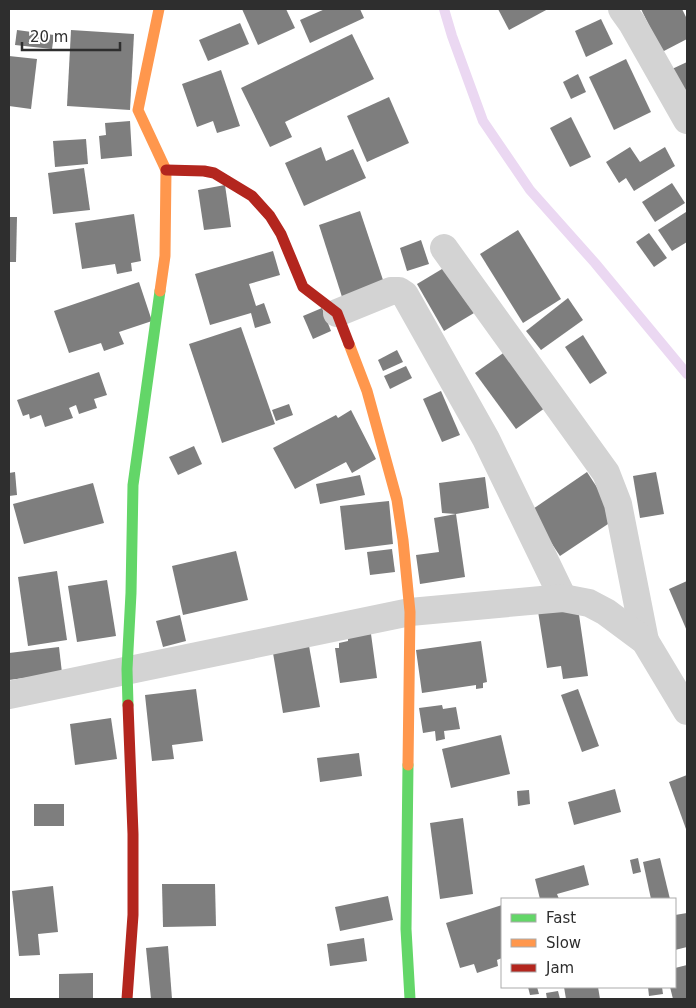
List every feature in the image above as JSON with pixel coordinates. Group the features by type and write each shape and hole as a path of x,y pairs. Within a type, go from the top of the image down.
{"street":[{"path":"127,999 133,915 133,834 128,669 132,485 165,256 166,170 138,110 159,9"},
{"path":"622,9 632,23 687,120"},
{"path":"166,170 204,170 214,173 252,196 270,216 281,234 303,287 337,313 367,391 397,500 401,521 410,612 406,929 410,999"},
{"path":"444,248 611,483 618,504 645,641 687,711"},
{"path":"337,313 391,291 399,291 405,295 486,439 563,598"},
{"path":"9,694 410,612 563,598 590,604 606,612 645,641"}],"building":[{"path":"242,9 286,9 295,28 258,45"},
{"path":"325,9 360,9 364,18 310,43 300,20"},
{"path":"498,9 548,9 509,30"},
{"path":"641,9 682,9 687,19 687,39 662,52"},
{"path":"601,19 613,44 586,57 575,31"},
{"path":"240,23 249,44 208,61 199,40"},
{"path":"17,30 54,35 52,49 15,45"},
{"path":"71,30 134,34 130,110 67,106"},
{"path":"352,34 374,79 285,122 292,137 270,147 241,88"},
{"path":"9,56 37,59 31,109 9,106"},
{"path":"626,59 651,112 614,130 589,77"},
{"path":"687,62 687,103 672,69"},
{"path":"221,70 240,126 217,133 213,121 197,127 182,84"},
{"path":"578,74 586,92 571,99 563,82"},
{"path":"389,97 409,143 367,162 347,116"},
{"path":"571,117 591,157 570,167 550,128"},
{"path":"130,121 132,156 101,159 99,136 106,135 105,123"},
{"path":"86,139 88,164 55,167 53,141"},
{"path":"321,147 326,161 353,149 366,178 304,206 285,163"},
{"path":"630,147 640,162 665,147 675,166 634,191 626,178 619,183 606,162"},
{"path":"84,168 90,210 53,214 48,173"},
{"path":"672,183 685,203 655,222 642,202"},
{"path":"225,185 231,227 204,230 198,190"},
{"path":"360,211 385,286 343,300 319,225"},
{"path":"686,212 687,242 672,251 658,230"},
{"path":"134,214 141,261 131,263 132,271 117,274 115,264 82,269 75,223"},
{"path":"9,217 17,217 16,262 9,262"},
{"path":"518,230 561,299 523,323 480,254"},
{"path":"649,233 667,258 654,267 636,242"},
{"path":"421,240 429,264 407,271 400,248"},
{"path":"273,251 280,275 249,284 256,306 264,303 271,323 255,328 251,313 210,325 195,274"},
{"path":"447,266 474,313 444,331 417,284"},
{"path":"139,282 152,321 119,332 124,344 104,351 101,343 69,353 54,311"},
{"path":"568,298 583,320 541,350 526,331"},
{"path":"322,308 331,331 313,339 303,316"},
{"path":"241,327 275,424 222,443 189,344"},
{"path":"583,335 607,373 590,384 565,347"},
{"path":"509,349 549,405 516,429 475,373"},
{"path":"397,350 403,362 383,371 378,360"},
{"path":"406,366 412,378 390,389 384,376"},
{"path":"99,372 107,395 94,399 97,408 79,414 76,405 69,408 73,418 45,427 41,415 30,419 29,414 23,416 17,400"},
{"path":"441,391 460,435 442,442 423,399"},
{"path":"289,404 293,415 276,421 272,410"},
{"path":"351,410 376,459 352,473 346,462 295,489 273,448 336,415 338,418"},
{"path":"194,446 202,464 178,475 169,457"},
{"path":"15,472 17,495 9,496 9,473"},
{"path":"587,472 617,518 560,556 530,511"},
{"path":"656,472 664,514 640,518 633,476"},
{"path":"360,475 365,495 320,504 316,484"},
{"path":"485,477 489,508 456,514 442,513 439,483"},
{"path":"93,483 104,523 24,544 13,504"},
{"path":"389,501 393,544 345,550 340,506"},
{"path":"456,514 465,577 420,584 416,555 439,552 434,518"},
{"path":"392,549 395,572 370,575 367,552"},
{"path":"236,551 248,600 183,615 172,566"},
{"path":"57,571 67,640 28,646 18,577"},
{"path":"107,580 116,636 77,642 68,586"},
{"path":"687,581 687,631 669,589"},
{"path":"537,605 578,608 588,676 563,679 561,666 547,668"},
{"path":"180,615 186,641 163,647 156,621"},
{"path":"371,634 377,678 340,683 335,648 339,648 339,643 348,641 348,635"},
{"path":"481,641 487,682 483,683 483,688 476,689 476,685 422,693 416,650"},
{"path":"309,646 320,707 283,713 273,653"},
{"path":"59,647 62,673 9,680 9,653"},
{"path":"196,689 203,741 172,745 174,759 152,761 145,695"},
{"path":"578,689 599,746 582,752 561,695"},
{"path":"442,705 443,709 456,707 460,729 444,731 445,739 436,741 435,731 423,733 419,708"},
{"path":"111,718 117,759 75,765 70,724"},
{"path":"501,735 510,774 451,788 442,749"},
{"path":"359,753 362,776 320,782 317,758"},
{"path":"687,775 687,828 686,829 669,782"},
{"path":"615,789 621,812 574,825 568,802"},
{"path":"529,790 530,804 518,806 517,791"},
{"path":"34,804 64,804 64,826 34,826"},
{"path":"463,818 473,894 440,899 430,823"},
{"path":"638,858 641,872 633,874 630,860"},
{"path":"660,858 670,898 651,898 643,862"},
{"path":"584,865 589,885 557,894 559,898 540,898 535,879"},
{"path":"162,884 215,884 216,926 163,927"},
{"path":"53,886 58,932 38,934 40,955 19,956 12,891"},
{"path":"388,896 393,920 340,931 335,907"},
{"path":"501,905 501,958 497,960 498,966 477,973 474,964 460,968 446,923"},
{"path":"687,913 687,947 676,950 676,915"},
{"path":"364,938 367,961 330,966 327,944"},
{"path":"168,946 172,999 151,999 146,948"},
{"path":"687,965 687,999 673,999 670,988 676,988 676,968"},
{"path":"93,973 93,999 59,999 59,974"},
{"path":"528,988 537,988 539,994 530,995"},
{"path":"564,988 598,988 600,999 566,999"},
{"path":"648,988 662,988 663,994 649,996"},
{"path":"558,991 560,999 547,999 546,993"}],"waterway":[{"path":"444,9 483,121 530,190 595,263 687,374"}],"traffic: fast":[{"path":"128,705 127,669 131,593 133,485 160,291"},
{"path":"408,765 406,929 410,999"}],"traffic: slow":[{"path":"159,9 138,110 166,170 165,256 160,291"},
{"path":"349,344 367,391 397,500 403,540 410,612 408,765"}],"traffic: jam":[{"path":"166,170 214,173 252,196 270,216 281,234 303,287 337,313 349,344"},
{"path":"127,999 133,915 133,834 128,705"}]}
